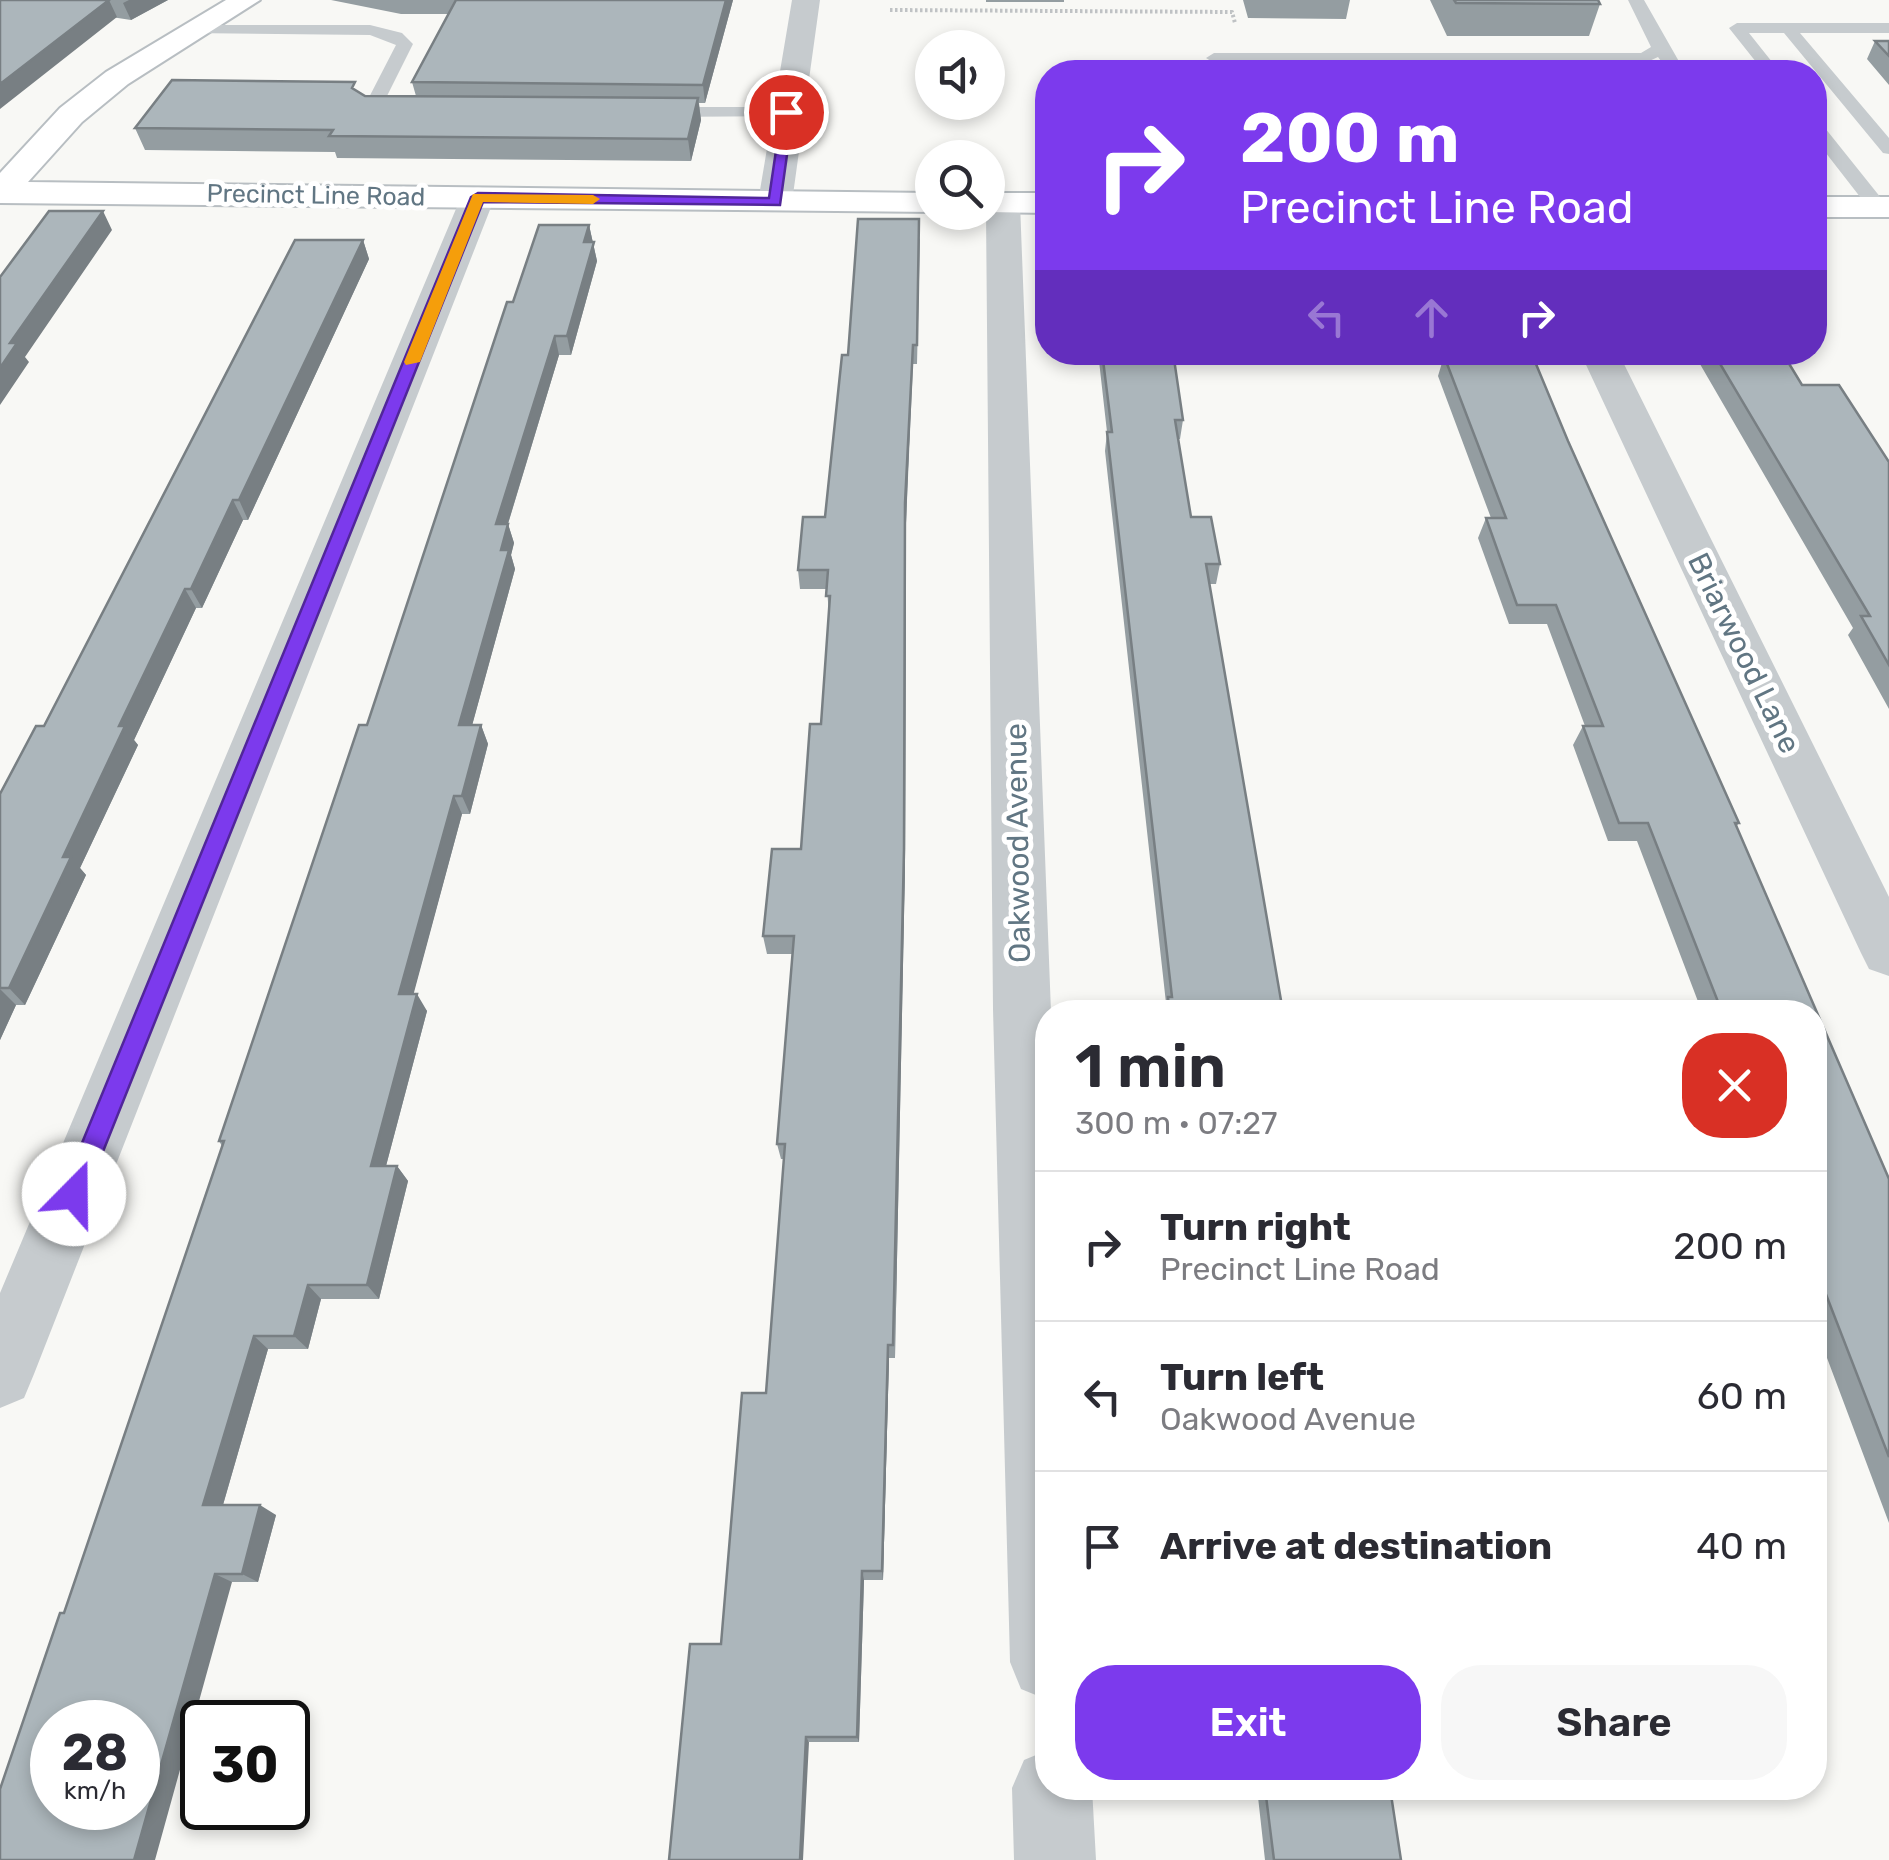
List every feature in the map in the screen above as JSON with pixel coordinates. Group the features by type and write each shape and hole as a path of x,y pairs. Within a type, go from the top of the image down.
{"main road":[{"path":"0,192 71,115 117,78 246,0"},
{"name":"Precinct Line Road","path":"0,192 915,203"},
{"path":"1827,206 1883,207"}],"street":[{"path":"775,202 806,0"},
{"path":"0,1374 478,197"},
{"name":"Oakwood Avenue","path":"1013,203 1022,1010 1035,1336"},
{"name":"Briarwood Lane","path":"1604,365 1889,954"},
{"path":"1052,1800 1055,1860"}],"lane":[{"path":"1636,0 1668,60"},
{"path":"1762,60 1737,28 1889,28"},
{"path":"1788,28 1814,60"},
{"path":"195,30 370,30 396,36 405,44 372,109 408,110"},
{"path":"1214,58 1646,58 1660,48"},
{"path":"1439,60 1448,58"},
{"path":"1827,75 1889,150"},
{"path":"1827,96 1844,96"},
{"path":"646,112 786,112"},
{"path":"1827,141 1883,207"}],"path":[{"path":"890,10 1232,12 1239,35"}],"building":[{"path":"0,0 109,0 0,84"},
{"path":"456,0 726,0 703,85 412,82"},
{"path":"1454,0 1598,0 1600,4 1456,3"},
{"path":"1875,41 1889,41 1889,56"},
{"path":"172,80 355,82 352,88 365,96 698,98 688,139 329,136 333,130 135,128"},
{"path":"49,211 103,211 10,343 17,343 0,368 0,277"},
{"path":"858,219 915,219 915,230 919,230 917,345 913,345 905,503 904,849 893,1345 888,1345 882,1571 862,1571 857,1737 806,1737 800,1860 669,1860 690,1644 721,1644 742,1393 766,1393 785,1144 777,1144 794,936 763,936 772,849 801,849 810,724 821,724 830,596 826,596 828,570 798,570 803,517 825,517 842,355 848,355"},
{"path":"539,225 589,225 584,242 594,242 567,336 555,336 496,524 508,524 501,550 509,550 459,725 481,725 462,796 454,796 399,994 417,994 371,1166 397,1166 367,1285 308,1285 294,1336 254,1336 203,1505 260,1505 242,1574 215,1574 160,1768 160,1700 30,1700 60,1613 64,1613 224,1141 219,1141 359,725 367,725 507,302 513,302"},
{"path":"295,240 363,240 239,500 233,500 191,589 185,589 119,726 125,726 63,857 71,857 9,988 0,988 0,794 36,726 44,726"},
{"path":"1104,365 1175,365 1183,420 1175,420 1191,517 1211,517 1220,564 1206,564 1281,1000 1168,1000 1172,997 1107,432 1112,432"},
{"path":"1447,365 1536,365 1739,823 1735,823 1812,1000 1717,1000 1648,823 1619,823 1583,726 1603,726 1556,605 1517,605 1486,518 1506,518"},
{"path":"1721,365 1790,365 1802,385 1839,385 1889,462 1889,665 1861,616 1870,616"},
{"path":"1827,1036 1889,1179 1889,1457 1827,1297"},
{"path":"30,1701 30,1830 142,1830 134,1860 0,1860 0,1789"},
{"path":"1266,1800 1392,1800 1401,1860 1274,1860"}],"slow traffic":[{"path":"412,362 478,197 593,199"}],"route":[{"path":"74,1194 478,197 775,202 786,112"}]}
